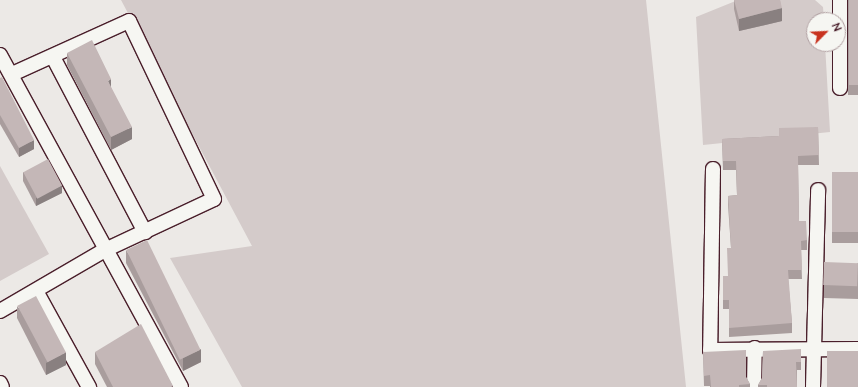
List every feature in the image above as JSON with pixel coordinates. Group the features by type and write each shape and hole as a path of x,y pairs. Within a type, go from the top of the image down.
{"street":[{"path":"840,0 840,88"},
{"path":"0,311 105,250 214,199 129,21 53,57 12,74"},
{"path":"0,56 12,74 105,250 181,387"},
{"path":"53,57 145,232"},
{"path":"713,169 710,350 814,347 858,349"},
{"path":"813,387 818,190"},
{"path":"36,291 89,387"},
{"path":"754,387 755,348"},
{"path":"0,383 2,387"}],"shaded area":[{"path":"121,0 646,0 686,387 242,387 170,258 252,246"},
{"path":"738,0 815,0 823,7 823,12 806,12 806,52 825,52 830,132 703,145 696,17"},
{"path":"0,166 49,254 0,281"}],"building":[{"path":"734,0 780,0 782,8 739,19"},
{"path":"849,0 858,0 858,85 849,85"},
{"path":"92,40 111,79 108,81 132,127 111,137 67,53"},
{"path":"2,77 34,140 19,148 0,115 0,78"},
{"path":"818,127 819,155 798,156 799,221 806,221 807,240 801,241 802,270 788,270 792,323 729,328 729,300 723,300 723,276 728,276 727,248 731,248 728,196 737,195 736,161 723,161 722,139 779,136 779,128"},
{"path":"48,159 62,185 37,199 23,172"},
{"path":"832,172 858,172 858,232 832,232"},
{"path":"147,240 200,350 180,360 126,250"},
{"path":"824,262 858,263 857,286 823,285"},
{"path":"36,296 66,353 48,362 17,306"},
{"path":"141,324 173,386 171,387 113,387 95,352"},
{"path":"801,349 801,362 796,362 797,387 767,387 767,385 758,385 762,378 763,351"},
{"path":"746,350 746,377 750,384 739,385 739,387 711,387 710,375 704,376 703,352"},
{"path":"827,351 858,351 858,387 827,387"}]}
